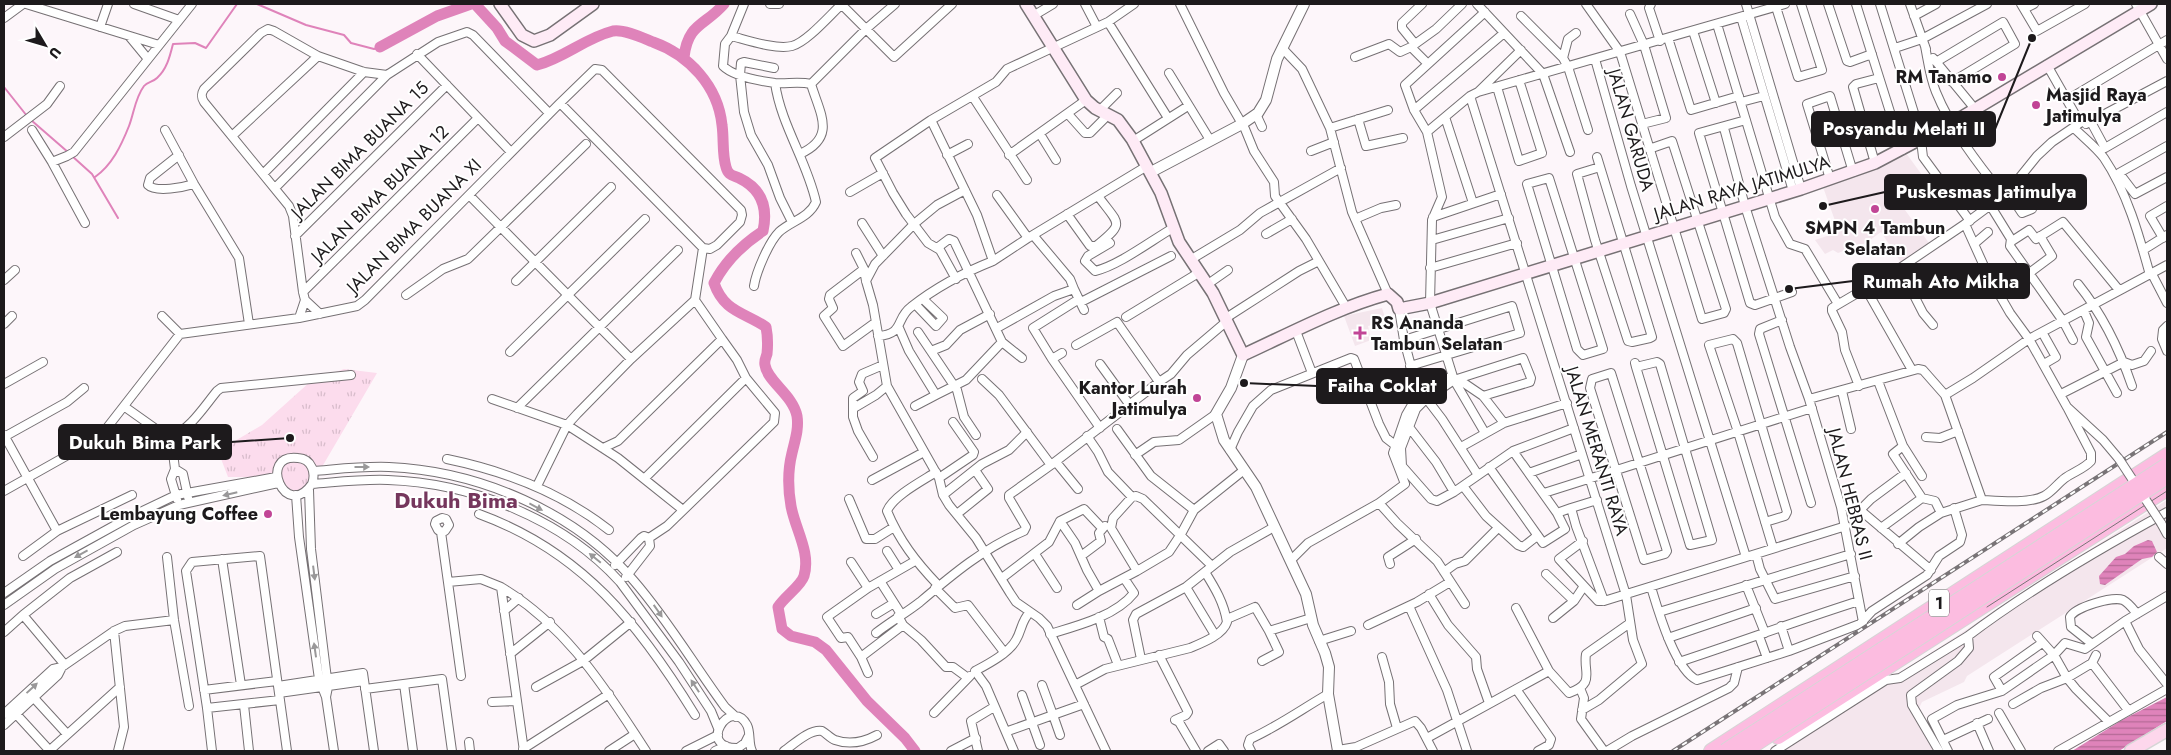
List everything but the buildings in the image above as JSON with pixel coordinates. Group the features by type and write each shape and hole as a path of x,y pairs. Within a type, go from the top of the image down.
{"highway":[{"name":"1","path":"1711,751 2167,455"},
{"name":"1","path":"1725,751 2167,465"},
{"name":"1","path":"1745,751 2167,477"},
{"name":"1","path":"1757,751 2167,489"}],"main road":[{"path":"500,4 527,39 541,40 563,27 593,4"},
{"path":"516,26 528,34 538,33 552,26 581,4"},
{"path":"1026,4 1086,100 1102,115 1118,120 1134,141 1149,169 1178,242 1208,284 1244,355 1346,307 1388,294 1397,302 1400,309"},
{"name":"JALAN RAYA JATIMULYA","path":"1400,309 1430,303 1853,172 1922,139 2047,65 2138,7 2150,4"},
{"path":"2131,751 2167,730"}],"street":[{"path":"4,18 24,4 159,45"},
{"path":"100,27 108,4"},
{"path":"134,4 179,20"},
{"path":"52,162 74,152 192,4"},
{"path":"744,4 731,36 725,44 723,66 727,70 740,75 775,83 811,84 866,29 895,4"},
{"path":"770,4 779,4"},
{"path":"731,36 768,45 790,47 803,39 842,4 892,56 896,57 952,4"},
{"path":"1032,16 1053,4"},
{"path":"1085,4 1097,27"},
{"path":"956,279 944,256 937,248 928,243 893,193 875,158 948,109 996,82 1007,69 1108,22 1134,4"},
{"path":"1180,4 1254,151 1274,182 1274,193 1346,307"},
{"path":"1355,57 1389,44 1400,52 1413,46 1436,29 1462,4"},
{"path":"1477,4 1543,74 1570,152"},
{"path":"1586,4 1620,52 1642,124 1649,149 1673,228 1702,319 1725,312 1672,141 1649,149"},
{"path":"1651,4 1649,8 1660,41"},
{"path":"1746,4 1745,16 1764,96 1797,190"},
{"path":"1427,132 1470,96 1478,92 1785,4"},
{"path":"1776,7 1798,77 1822,70 1801,4"},
{"path":"1828,4 1847,61 1850,62 1872,54"},
{"path":"1856,4 1902,150"},
{"path":"1880,4 1922,139 1924,161 1948,190 1967,222 1974,244 1988,275 2010,313 2044,364 2091,453 2091,461 2088,465 2066,477 2044,496 2012,501 1982,500 1954,508 1941,513 1919,527 1898,544"},
{"path":"1910,4 1923,43 1935,90 1951,122 2022,213 2032,209"},
{"path":"1914,16 1936,4"},
{"path":"1895,48 1923,43 1987,4"},
{"path":"2034,4 2023,7 2037,31 2085,4"},
{"path":"878,336 892,333 899,328 903,316 915,304 969,271 993,261 1030,236 1098,196 1242,124 1256,114 1264,104 1274,68 1306,5"},
{"path":"1418,5 1404,20 1402,25 1413,46 1428,64"},
{"path":"2138,7 2167,59"},
{"path":"1446,213 1427,132 1414,110 1405,85 1485,12"},
{"path":"1630,14 1644,45 1666,118 1642,124"},
{"path":"1521,16 1563,58 1568,67 1588,130"},
{"path":"1745,16 1797,190"},
{"path":"1108,22 1168,118"},
{"path":"1936,62 2003,22 2015,44 1952,82"},
{"path":"1717,24 1769,198 1779,225 1790,244 1805,249 1838,304"},
{"path":"299,318 304,296 293,216 289,206 204,102 201,93 261,33 268,29 318,56 364,72 387,75"},
{"path":"1693,31 1716,103"},
{"path":"276,188 387,75 417,54 458,34 467,32 473,35 549,113"},
{"path":"1414,110 1504,33"},
{"path":"1563,58 1568,39 1576,33"},
{"path":"129,36 148,60"},
{"path":"1668,38 1692,110 1716,103 1764,96"},
{"path":"2067,100 2167,40"},
{"path":"1923,43 1936,62 1975,109"},
{"path":"1283,49 1302,69 1330,128 1355,219 1388,294"},
{"path":"1478,92 1521,50"},
{"path":"417,54 510,151"},
{"path":"232,136 318,56"},
{"name":"JALAN GARUDA","path":"1595,60 1617,144 1746,557"},
{"path":"774,68 744,62 739,67 744,112 751,135 768,165 780,198 792,222"},
{"path":"2047,65 2067,100 2077,125 2103,156 2114,176 2126,200 2151,275 2165,295 2167,304"},
{"name":"JALAN BIMA BUANA XI","path":"180,334 299,318 357,306 362,303 510,151 595,69 602,70 608,74 741,210 740,222 717,246 710,249 702,248"},
{"path":"263,174 364,72"},
{"path":"1169,73 1210,140"},
{"path":"1875,163 1853,87 1856,84 1879,78"},
{"path":"1497,86 1519,161 1542,153 1519,80"},
{"path":"1859,386 1845,350 1842,332 1832,308 1900,268 2006,194 2037,156 2052,142 2077,125 2090,122 2167,81"},
{"path":"754,286 770,246 778,233 807,213 816,202 813,187 782,112 775,83"},
{"path":"800,154 813,148 818,143 824,126 823,116 811,84"},
{"name":"JALAN BIMA BUANA 15","path":"295,236 447,85"},
{"path":"5,137 46,104 60,86"},
{"path":"1068,114 1085,133 1090,133 1117,93"},
{"name":"JALAN MERANTI RAYA","path":"1470,96 1527,273 1626,595 1630,623 1642,664 1599,700 1582,710"},
{"path":"1830,179 1807,104 1830,96 1853,172"},
{"path":"972,97 1027,180"},
{"path":"1009,155 1086,100"},
{"path":"537,486 567,426 631,359 695,300 702,248 560,103"},
{"path":"1134,141 1188,106"},
{"path":"1330,128 1388,110"},
{"path":"2090,122 2105,148 2167,112"},
{"path":"1256,114 1262,127"},
{"path":"1445,117 1473,203"},
{"name":"JALAN BIMA BUANA 12","path":"304,296 478,118"},
{"path":"1358,119 1366,146 1403,138"},
{"path":"931,120 977,215 993,261"},
{"path":"1746,120 1724,128 1699,133 1750,304 1755,305 1792,292"},
{"name":"JALAN HEBRAS II","path":"1724,128 1745,206 1812,408 1841,507 1863,622"},
{"path":"32,130 86,223"},
{"path":"165,130 194,184 239,258 248,324"},
{"path":"1040,134 1056,160"},
{"path":"1311,151 1334,142"},
{"path":"406,295 443,269 468,259 586,144"},
{"path":"947,155 968,144"},
{"path":"2167,146 2119,173 2135,194 2167,177"},
{"path":"179,155 150,178 148,185 156,189 181,188 194,184"},
{"path":"1597,157 1652,337 1629,342 1598,251 1576,174 1600,167"},
{"path":"1190,260 1240,230 1260,213 1341,168"},
{"path":"850,192 883,173"},
{"path":"1549,178 1603,349 1583,354 1577,350 1552,265 1527,184 1549,178"},
{"path":"516,281 611,187"},
{"path":"866,281 875,264 914,224 937,205 965,190"},
{"path":"1433,217 1501,194"},
{"path":"468,195 631,359"},
{"path":"997,195 1030,236 1070,279 1081,304"},
{"path":"1067,214 1090,246 1096,246 1115,231 1117,226 1116,220 1098,196"},
{"path":"1442,197 1433,217 1430,303 1437,330 1455,378 1486,433"},
{"path":"1355,219 1380,208 1396,205"},
{"path":"1990,205 2012,241"},
{"path":"2143,250 2165,237 2150,216 2167,206"},
{"path":"1432,240 1509,218"},
{"path":"1266,234 1292,219"},
{"path":"510,352 645,220"},
{"path":"2073,340 2063,321 2010,246 2012,241 2029,230 2036,239 2063,222 2119,290"},
{"path":"862,223 883,256"},
{"path":"1110,243 1088,256 1086,261 1091,268 1101,269 1114,263 1173,228"},
{"path":"1974,244 1988,232"},
{"path":"2028,274 2052,256 2040,236"},
{"path":"937,248 952,240 997,328 1002,342 1022,358"},
{"path":"1430,268 1517,243"},
{"path":"517,408 678,250"},
{"path":"856,253 864,269 876,322 887,386 938,475 944,495 976,538 1016,602 1039,618 1050,634 1106,751"},
{"path":"1100,428 1052,360 1033,328 1171,256"},
{"path":"876,633 983,552 1024,531 1026,527 1009,495 1171,374 1188,355 1227,319 1293,275 1319,262"},
{"path":"1945,395 2029,339 2167,266"},
{"path":"1900,268 1923,313 1933,325"},
{"path":"864,269 830,295 829,299 833,308 824,316 843,346 876,322"},
{"path":"4,280 15,270"},
{"path":"1208,284 1228,270"},
{"path":"1126,318 1200,272"},
{"path":"2078,284 2109,329 2124,362 2132,386"},
{"path":"997,328 1054,296 1074,289"},
{"path":"1866,289 1912,370"},
{"path":"304,296 320,314"},
{"path":"915,304 936,326 943,318 923,299"},
{"path":"610,570 641,538 644,536 648,538 662,531 774,422 776,413 773,408 746,378 732,352 695,300"},
{"path":"1404,340 1512,306 1520,333 1410,366"},
{"path":"1400,309 1404,340 1416,386 1461,447 1478,475"},
{"path":"2084,310 2089,323 2086,337 2117,393"},
{"path":"931,351 946,345 960,330 990,314"},
{"path":"4,324 12,316"},
{"path":"4,491 95,439 106,429 180,334 162,316"},
{"path":"1782,320 1764,326 1760,329 1760,334 1811,503"},
{"path":"1076,345 1117,322 1159,382"},
{"path":"2167,326 2162,333 2162,339 2167,351"},
{"path":"899,328 936,395"},
{"path":"1296,331 1312,373"},
{"path":"918,332 957,390 964,417 976,435"},
{"path":"2042,332 2056,357 2044,364"},
{"path":"603,448 618,441 722,339"},
{"path":"1765,522 1785,516 1787,512 1736,340 1733,339 1709,345 1773,548"},
{"path":"915,406 954,387 977,370 1002,342"},
{"path":"2061,394 2124,362 2132,365 2138,364 2144,361 2152,351"},
{"path":"1052,360 1062,353"},
{"path":"1135,455 1154,442 1179,440 1216,414 1232,388 1244,355"},
{"path":"1230,450 1248,415 1268,392 1352,358 1379,424 1386,438 1394,445"},
{"path":"1291,560 1308,543 1379,502 1405,484 1394,459 1394,445 1412,402 1420,391 1455,378 1523,358 1531,378 1530,382 1483,396"},
{"path":"4,384 43,362"},
{"path":"1657,362 1660,364 1686,448 1713,539 1690,545 1635,365 1657,362"},
{"path":"1100,364 1129,404"},
{"path":"873,457 858,431 853,417 853,398 863,391 859,382 860,377 883,365"},
{"path":"1809,399 1878,381 1918,368 1924,370 1945,395 1982,500"},
{"path":"1611,374 1667,551 1665,554 1644,560 1615,471 1590,388 1592,379 1611,374"},
{"path":"125,407 163,434 171,437 180,432 196,417 216,391 221,388 351,375"},
{"path":"644,478 746,378"},
{"path":"1455,378 1483,396 1504,423"},
{"path":"1455,378 1426,399 1416,410 1401,448 1402,466 1430,500 1437,501 1454,492 1513,451 1574,428"},
{"path":"982,379 999,395 1053,464 1078,489"},
{"path":"1878,381 1903,446 1922,476"},
{"path":"854,408 887,386"},
{"path":"57,531 4,436 67,402 84,388"},
{"path":"1842,390 1851,429"},
{"path":"492,399 567,426 603,448 683,510"},
{"path":"1461,447 1504,423 1567,403"},
{"path":"2067,407 2104,440 2119,459 2167,534"},
{"path":"1544,493 1812,408"},
{"path":"1216,414 1221,433 1264,503 1306,594 1311,618 1328,667 1328,694 1338,751 1356,747 1410,722 1416,722 1433,751"},
{"path":"953,422 974,452 973,454 889,505 887,510 894,527 915,561 955,608 968,605 1004,652"},
{"path":"1408,427 1436,462 1454,492"},
{"path":"1117,429 1151,476 1194,510"},
{"path":"944,495 982,464 1009,450 1027,432"},
{"path":"1926,437 1940,438 1958,432"},
{"path":"1087,436 1108,472 1132,497"},
{"path":"171,437 175,470 171,479 179,505"},
{"path":"1903,446 1894,454 1922,498 1935,501 1941,513"},
{"path":"1489,467 1543,543 1564,530 1565,528 1557,513 1513,451"},
{"path":"872,480 924,452"},
{"path":"1529,473 1582,454"},
{"path":"296,495 283,490 277,480 278,468 284,461 293,457 302,458 310,463 314,471 310,487 311,549 323,678"},
{"path":"447,459 537,486 568,502 609,530"},
{"path":"314,471 361,467 390,467 428,471 488,486 529,503 561,520 590,540 617,563 652,603 725,707 746,724 752,751"},
{"path":"175,470 183,474 190,503"},
{"path":"957,514 988,489 975,470"},
{"path":"1077,605 1099,590 1169,552 1194,510 1244,470"},
{"path":"427,484 428,471"},
{"path":"1860,510 1871,499 1906,473"},
{"path":"4,593 50,560 176,495 277,480"},
{"path":"4,605 55,568 134,525 179,505 277,480"},
{"path":"296,495 310,487 351,480 389,480 427,484 477,496 525,514 569,540 610,570 679,662 712,711 718,732 726,746"},
{"path":"1463,486 1473,501 1498,528 1521,547 1537,536"},
{"path":"23,556 57,531 132,495"},
{"path":"296,495 302,550 334,751"},
{"path":"1081,556 1101,541 1099,534 1102,528 1112,520 1132,497 1136,496 1143,499 1181,534 1212,566"},
{"path":"1881,528 1922,498"},
{"path":"848,499 866,540 875,539 894,527"},
{"path":"1557,513 1596,500"},
{"path":"1379,502 1397,523 1437,561 1465,604"},
{"path":"1841,507 1850,503 1931,570"},
{"path":"1571,508 1604,601"},
{"path":"1651,587 1668,638 1679,662 1695,680 1789,651 1863,622 1872,611 1927,575 1939,556 1960,542 1961,538 1954,508"},
{"path":"1002,578 1050,542 1060,521 1084,509 1102,528"},
{"path":"1774,751 1886,680 1900,678 2107,546 2167,512"},
{"path":"479,514 533,539 565,559 601,590 631,622 676,684 695,715"},
{"path":"1112,520 1113,534 1137,571"},
{"path":"1060,521 1099,590"},
{"path":"1582,541 1559,559 1598,600 1604,601 1846,526"},
{"path":"1141,659 1133,620 1141,610 1186,587 1249,540 1274,527"},
{"path":"1444,572 1455,564 1465,561 1498,528"},
{"path":"441,532 461,676"},
{"path":"620,582 650,546 648,538"},
{"path":"1390,564 1388,557 1416,539"},
{"path":"302,550 311,549"},
{"path":"887,551 899,570"},
{"path":"4,632 70,578 117,552"},
{"path":"1036,554 1057,588"},
{"path":"1756,554 1760,569 1775,599 1855,576"},
{"path":"1659,612 1766,578 1851,554"},
{"path":"212,751 186,571 192,562 258,556 262,558 287,751"},
{"path":"167,557 174,620 189,706"},
{"path":"2159,557 2167,564"},
{"path":"222,559 241,685"},
{"path":"868,673 861,657 848,637 841,638 827,617 868,588 915,561"},
{"path":"851,562 868,588"},
{"path":"1074,685 1105,669 1190,648 1215,635 1226,626 1227,619 1219,595 1205,572"},
{"path":"1546,574 1574,601"},
{"path":"1050,634 1119,608 1134,594 1124,578"},
{"path":"448,582 480,579 502,587 550,622 609,694 646,751"},
{"path":"880,581 894,603 903,626 921,640 946,667 953,667 968,678"},
{"path":"1368,625 1409,606 1450,582"},
{"path":"1746,585 1756,608 1767,658"},
{"path":"1554,618 1574,601 1584,586"},
{"path":"502,587 524,750 609,694"},
{"path":"1186,587 1215,635"},
{"path":"1429,594 1448,625 1476,657 1477,669 1489,703"},
{"path":"1948,751 1932,719 1957,705 2002,691 2068,643 2089,646 2125,621 2167,596"},
{"path":"504,611 519,598"},
{"path":"2089,646 2071,627 2070,617 2075,611 2115,599 2126,601 2137,614"},
{"path":"1679,662 1859,601"},
{"path":"876,614 894,603"},
{"path":"1409,606 1458,720 1467,751"},
{"path":"1227,619 1255,607 1279,652 1262,661"},
{"path":"1516,608 1549,670 1569,693 1580,688 1587,676 1586,654 1630,623"},
{"path":"1668,638 1756,608"},
{"path":"934,713 975,671 1004,652 1016,640 1022,622 1030,612"},
{"path":"23,615 63,666"},
{"path":"1099,617 1104,637 1108,639 1118,665"},
{"path":"1269,631 1311,618"},
{"path":"4,714 52,669 63,666 114,631 126,626 174,620"},
{"path":"2125,621 2139,649 2167,684"},
{"path":"510,654 550,622"},
{"path":"536,687 583,661 631,622"},
{"path":"861,657 903,626"},
{"path":"1781,626 1789,651"},
{"path":"114,631 124,727 118,751"},
{"path":"1320,641 1351,631"},
{"path":"1939,751 1912,705 1911,695 1958,661 1969,648 1968,636"},
{"path":"2037,636 2054,655 2067,678 2109,722"},
{"path":"2002,691 1994,677 2042,643"},
{"path":"1159,655 1188,712 1186,715 1175,720 1179,722 1196,751"},
{"path":"2013,704 2041,688 2067,678 2092,663 2096,655"},
{"path":"1382,657 1389,682 1390,704 1397,728"},
{"path":"2092,663 2128,710"},
{"path":"4,725 58,675 63,666"},
{"path":"1580,688 1584,698 1581,719 1605,751 1729,688 1734,683 1738,667"},
{"path":"1427,738 1549,670"},
{"path":"975,671 986,686 1014,751"},
{"path":"206,708 244,705 279,690 323,678 363,673 374,751"},
{"path":"204,690 241,685 279,690 325,688 404,684 442,679 452,751"},
{"path":"404,684 413,751"},
{"path":"2013,684 2021,698"},
{"path":"1042,685 1060,735"},
{"path":"17,715 49,751 120,687"},
{"path":"1516,689 1551,740 1549,745 1538,751"},
{"path":"2058,751 2128,710 2158,696 2167,689"},
{"path":"1251,751 1248,745 1250,740 1274,728 1298,711 1328,694"},
{"path":"1022,695 1040,745"},
{"path":"34,698 67,734"},
{"path":"492,702 516,700"},
{"path":"1008,731 1084,704"},
{"path":"244,705 249,751"},
{"path":"978,751 971,721 994,707"},
{"path":"1999,713 2021,751"},
{"path":"686,751 718,732 722,722 728,717 736,716"},
{"path":"1943,740 1988,719"},
{"path":"1977,723 1989,751"},
{"path":"784,751 804,737 816,732 822,732 835,740 857,742 877,736"},
{"path":"609,751 635,734"},
{"path":"715,751 726,746 739,750 748,736"},
{"path":"951,751 976,738"},
{"path":"469,742 470,751"},
{"path":"1208,751 1220,744 1224,751"}],"shaded area":[{"path":"1906,153 1922,175 1900,183 1909,205 1905,210 1929,243 1902,264 1881,232 1866,243 1838,253 1833,250 1825,254 1815,240 1839,232 1823,187"},
{"name":"RS Ananda Tambun Selatan","path":"1382,308 1386,321 1368,326 1371,340 1355,346 1344,316"},
{"path":"2167,500 2167,548 1967,676 1964,682 1922,702 1919,708 1945,751 1779,751"},
{"path":"2148,540 2152,541 2157,552 2152,557 2142,559 2105,585 2100,584 2099,576 2116,557 2125,554 2134,546"},
{"path":"2167,697 2167,721 2119,751 2072,751 2122,720"}],"green space":[{"path":"344,369 377,373 312,484 301,494 283,490 276,477 228,477 218,451 262,425 311,381"}],"waterway":[{"path":"95,177 106,167 123,141 141,91 145,85 163,71 173,44 195,43 206,48 237,4"},
{"path":"257,4 306,25 344,35 351,43 374,49 380,47"},
{"path":"380,47 437,16 471,4"},
{"path":"475,4 497,28 505,41 537,65 556,58 603,34 622,31 653,42 678,55 690,64 708,85 715,97 719,111 727,170 747,182 753,188 761,200 765,215 763,231 735,254 723,268 714,283 718,293 729,306 766,327 768,347 765,364 767,371 791,401 797,416 797,430 790,466 789,493 793,515 804,549 806,567 802,580 778,607 782,629 791,636 815,642 826,650 867,701 905,738 915,751"},
{"path":"684,57 689,37 693,31 724,4"},
{"path":"4,87 27,116"},
{"path":"31,120 69,153"},
{"path":"72,156 92,174 118,218"}],"tram line":[{"path":"1987,607 2167,491"}],"railway":[{"path":"1673,751 2167,432"}],"place":[{"name":"Posyandu Melati II","path":"2032,38"},
{"name":"RM Tanamo","path":"2002,77"},
{"name":"Masjid Raya Jatimulya","path":"2036,105"},
{"name":"Puskesmas Jatimulya","path":"1823,206"},
{"name":"SMPN 4 Tambun Selatan","path":"1875,209"},
{"name":"Rumah Ato Mikha","path":"1789,289"},
{"name":"RS Ananda Tambun Selatan","path":"1360,333"},
{"name":"Faiha Coklat","path":"1244,383"},
{"name":"Kantor Lurah Jatimulya","path":"1197,398"},
{"name":"Dukuh Bima Park","path":"290,438"},
{"name":"Lembayung Coffee","path":"268,514"}],"district":[{"name":"Dukuh Bima","path":"456,500"}]}
